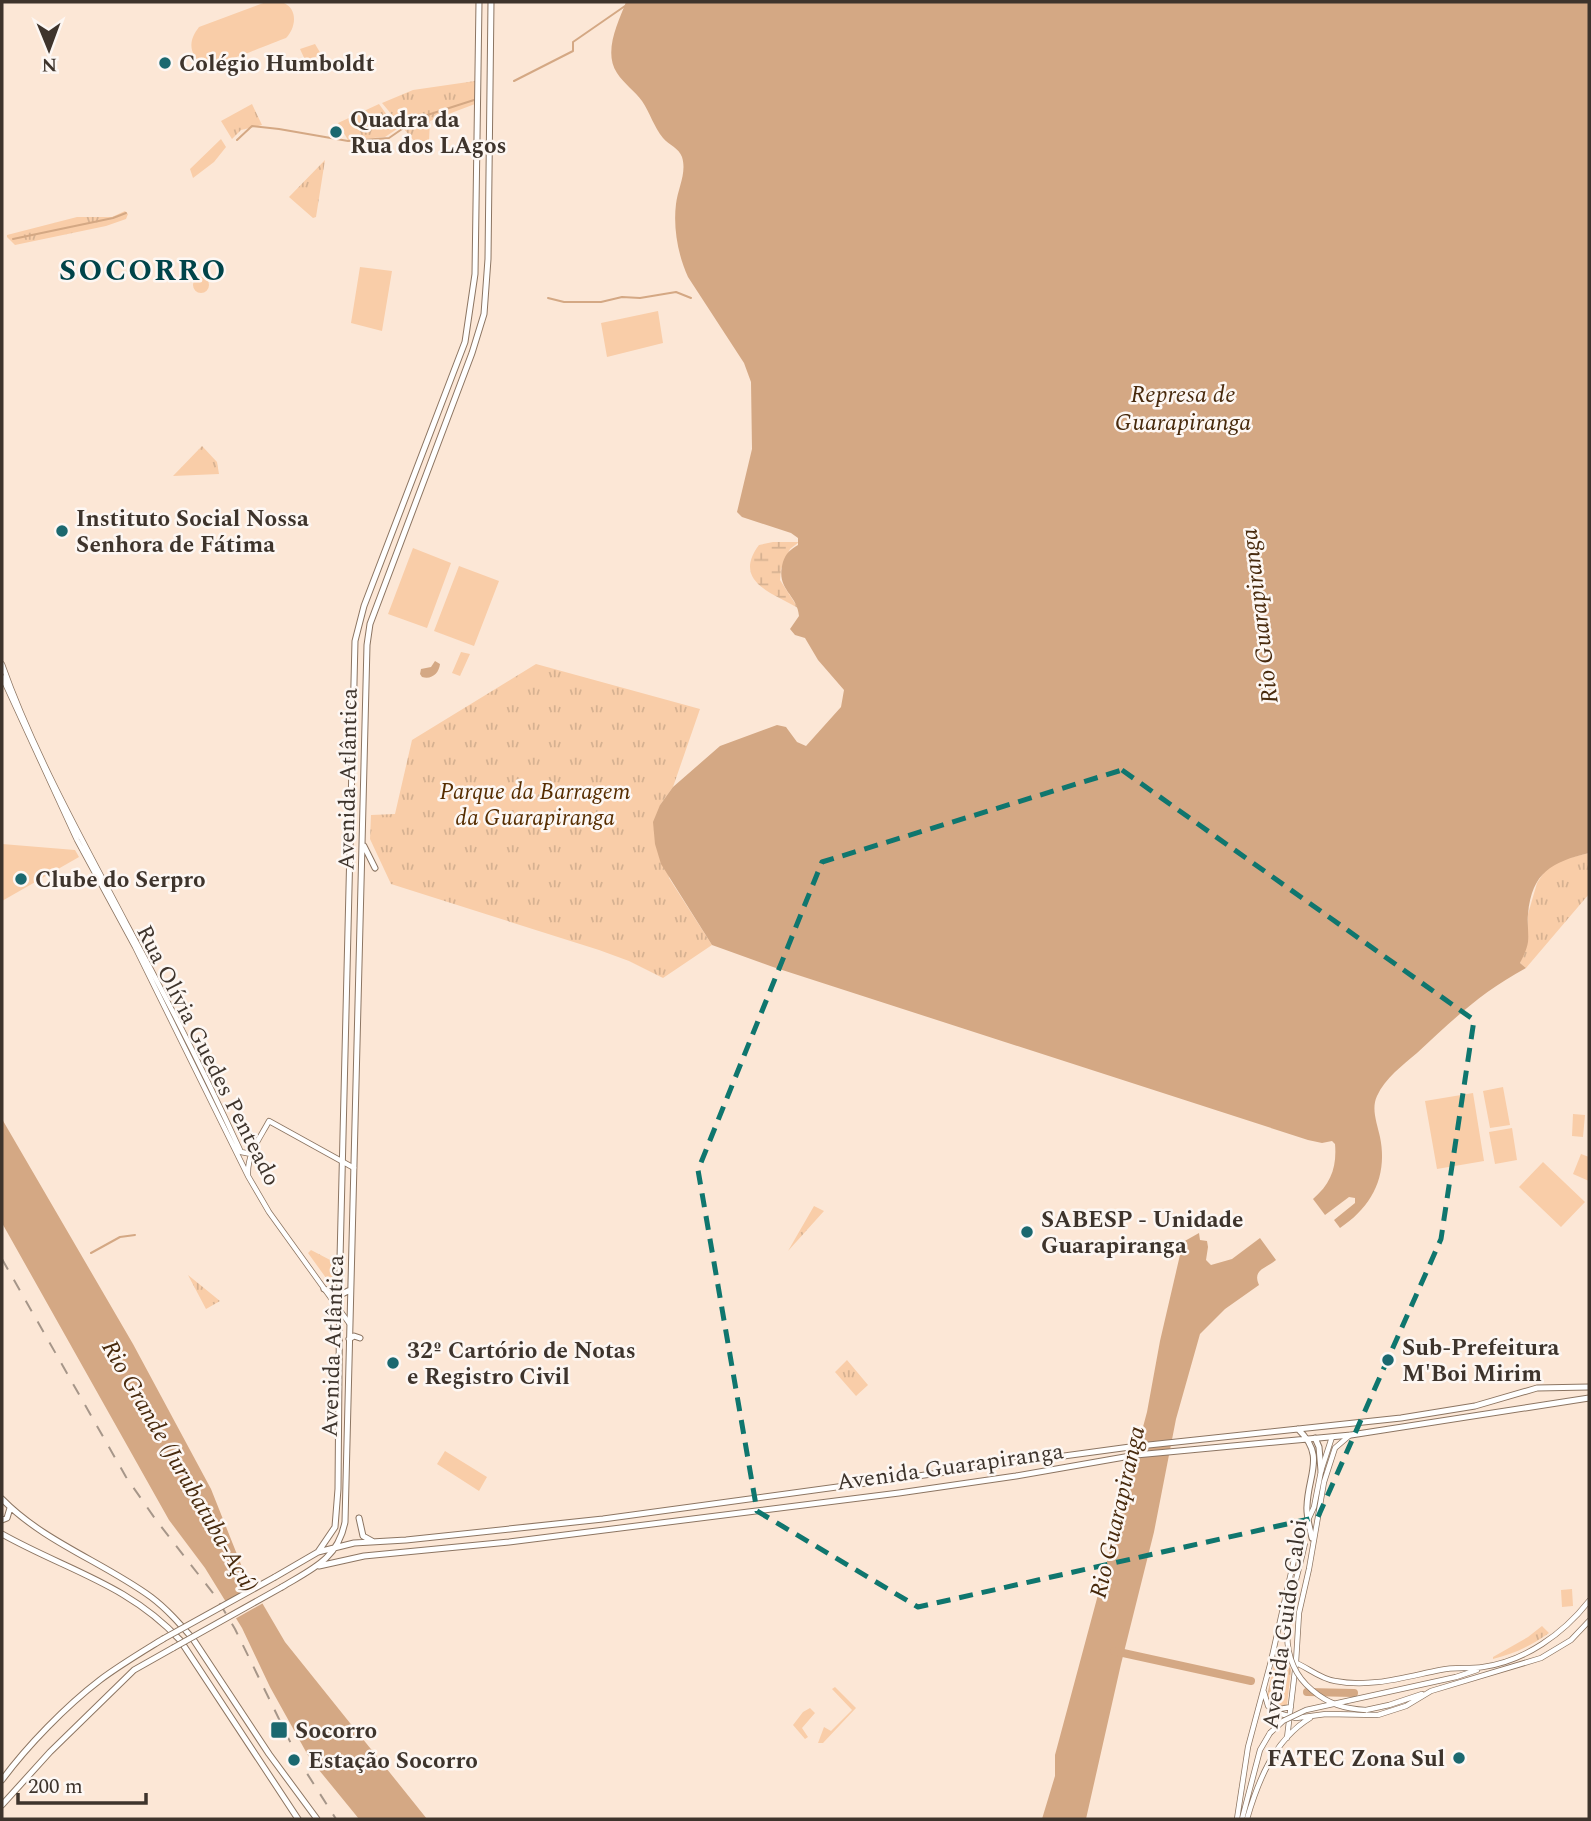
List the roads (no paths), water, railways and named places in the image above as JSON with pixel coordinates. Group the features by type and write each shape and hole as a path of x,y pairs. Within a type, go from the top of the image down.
{"main road":[{"name":"Avenida Atlântica","path":"318,1552 332,1534 336,1521 355,641 364,606 469,325 475,274 479,2"},
{"name":"Avenida Atlântica","path":"338,1546 345,1522 367,645 370,624 484,314 488,259 491,2"},
{"path":"476,148 484,148 488,156"},
{"name":"Rua Olívia Guedes Penteado","path":"2,664 4,677 71,817 248,1175 269,1212 350,1324"},
{"path":"363,843 375,868"},
{"name":"Rua Olívia Guedes Penteado","path":"124,922 188,1042 241,1152 251,1154"},
{"path":"248,1175 251,1154 269,1121 355,1168"},
{"path":"324,1289 340,1294 348,1293 351,1289"},
{"path":"349,1339 354,1336 360,1338"},
{"name":"Avenida Guarapiranga","path":"2,1780 46,1730 91,1687 163,1639 318,1552 338,1546 596,1520 1185,1440 1340,1425 1466,1408 1537,1388 1589,1387"},
{"name":"Avenida Guarapiranga","path":"316,1567 364,1556 509,1542 668,1520 855,1499 1016,1476 1108,1459 1350,1435 1589,1398"},
{"path":"1332,1437 1340,1425"},
{"path":"1298,1429 1307,1438 1315,1462 1307,1506 1312,1538"},
{"name":"Avenida Guido Caloi","path":"1245,1819 1267,1764 1287,1738 1299,1613 1309,1569 1312,1538 1329,1462 1336,1446 1350,1435"},
{"name":"Avenida Guido Caloi","path":"1237,1819 1245,1760 1298,1542 1314,1507 1321,1471 1332,1437"},
{"path":"1315,1438 1320,1451 1321,1471"},
{"path":"1016,1476 1030,1469 1031,1462"},
{"path":"855,1499 861,1484"},
{"path":"2,1499 10,1508 62,1545 149,1596 180,1624 317,1819"},
{"path":"2,1505 10,1508"},
{"path":"2,1520 8,1518 10,1508"},
{"path":"359,1518 363,1536 375,1542"},
{"path":"1304,1528 1305,1543 1287,1630 1288,1653 1298,1675 1318,1696 1340,1707 1366,1710 1390,1705 1510,1670 1541,1658 1571,1640 1589,1621"},
{"path":"2,1534 117,1590 165,1624 180,1640 298,1819"},
{"path":"2,1805 50,1752 134,1670 316,1567 338,1546"},
{"path":"1245,1819 1252,1777 1263,1742 1276,1726 1291,1716 1323,1706 1456,1677 1524,1654 1552,1638 1589,1601"},
{"path":"1296,1649 1301,1660 1315,1674"},
{"path":"1271,1661 1280,1658 1296,1662 1329,1681 1362,1684 1388,1682 1445,1669 1484,1667"},
{"path":"1264,1687 1266,1702 1273,1710 1290,1717 1326,1714 1378,1715 1406,1706 1431,1692"},
{"path":"1273,1710 1291,1707"},
{"path":"1287,1738 1311,1717"}],"water":[{"name":"Represa de Guarapiranga","path":"626,2 1589,2 1589,853 1554,865 1539,879 1534,888 1528,914 1528,942 1520,963 1526,968 1468,1007 1395,1072 1380,1089 1375,1106 1382,1151 1379,1177 1369,1200 1340,1228 1334,1220 1355,1203 1355,1198 1349,1197 1325,1215 1313,1199 1324,1187 1334,1168 1335,1144 1332,1141 1322,1143 1308,1140 712,945 661,864 655,844 653,822 660,805 673,787 720,746 777,725 786,727 797,742 806,746 841,707 844,690 818,660 805,638 795,635 790,629 799,616 795,602 784,585 781,571 785,556 798,545 798,538 791,533 742,517 737,512 752,449 751,382 744,363 688,277 681,260 675,213 683,175 682,157 679,151 663,138 642,101 613,65 613,38"},
{"path":"435,661 440,664 437,673 429,678 422,677 421,669 431,667"},
{"name":"Rio Grande (Jurubatuba-Açú)","path":"2,1119 133,1344 211,1489 244,1572 285,1642 427,1819 359,1819 310,1759 270,1687 242,1628 205,1568 169,1520 2,1223"},
{"path":"1199,1233 1200,1240 1207,1241 1206,1260 1211,1265 1232,1259 1260,1238 1276,1260 1259,1272 1259,1285 1225,1309 1200,1334 1176,1419 1154,1532 1086,1819 1042,1819 1055,1776 1055,1755 1147,1412 1183,1242"}],"waterway":[{"path":"514,81 573,51 573,42 625,6"},
{"path":"237,140 252,126 348,141 389,138 418,118 474,100"},
{"path":"13,239 126,213"},
{"path":"548,298 564,302 601,302 622,297 640,298 676,292 691,298"},
{"path":"91,1253 120,1237 135,1235"},
{"path":"1114,1651 1251,1681"},
{"path":"1307,1692 1354,1693"}],"railway":[{"path":"2,1259 126,1477 216,1597 235,1629 301,1764 336,1819"}],"place":[{"name":"Colégio Humboldt","path":"165,63"},
{"name":"Quadra da Rua dos LAgos","path":"336,132"},
{"name":"Instituto Social Nossa Senhora de Fátima","path":"62,531"},
{"name":"Clube do Serpro","path":"21,879"},
{"name":"SABESP - Unidade Guarapiranga","path":"1027,1232"},
{"name":"Sub-Prefeitura M'Boi Mirim","path":"1388,1360"},
{"name":"32º Cartório de Notas e Registro Civil","path":"393,1363"},
{"name":"Socorro","path":"279,1730"},
{"name":"FATEC Zona Sul","path":"1459,1758"},
{"name":"Estação Socorro","path":"294,1760"}],"district":[{"name":"SOCORRO","path":"143,270"}],"water label":[{"name":"Rio Guarapiranga","path":"1259,616"},
{"name":"Rio Guarapiranga","path":"1117,1512"}],"park label":[{"name":"Parque da Barragem da Guarapiranga","path":"535,804"}]}
